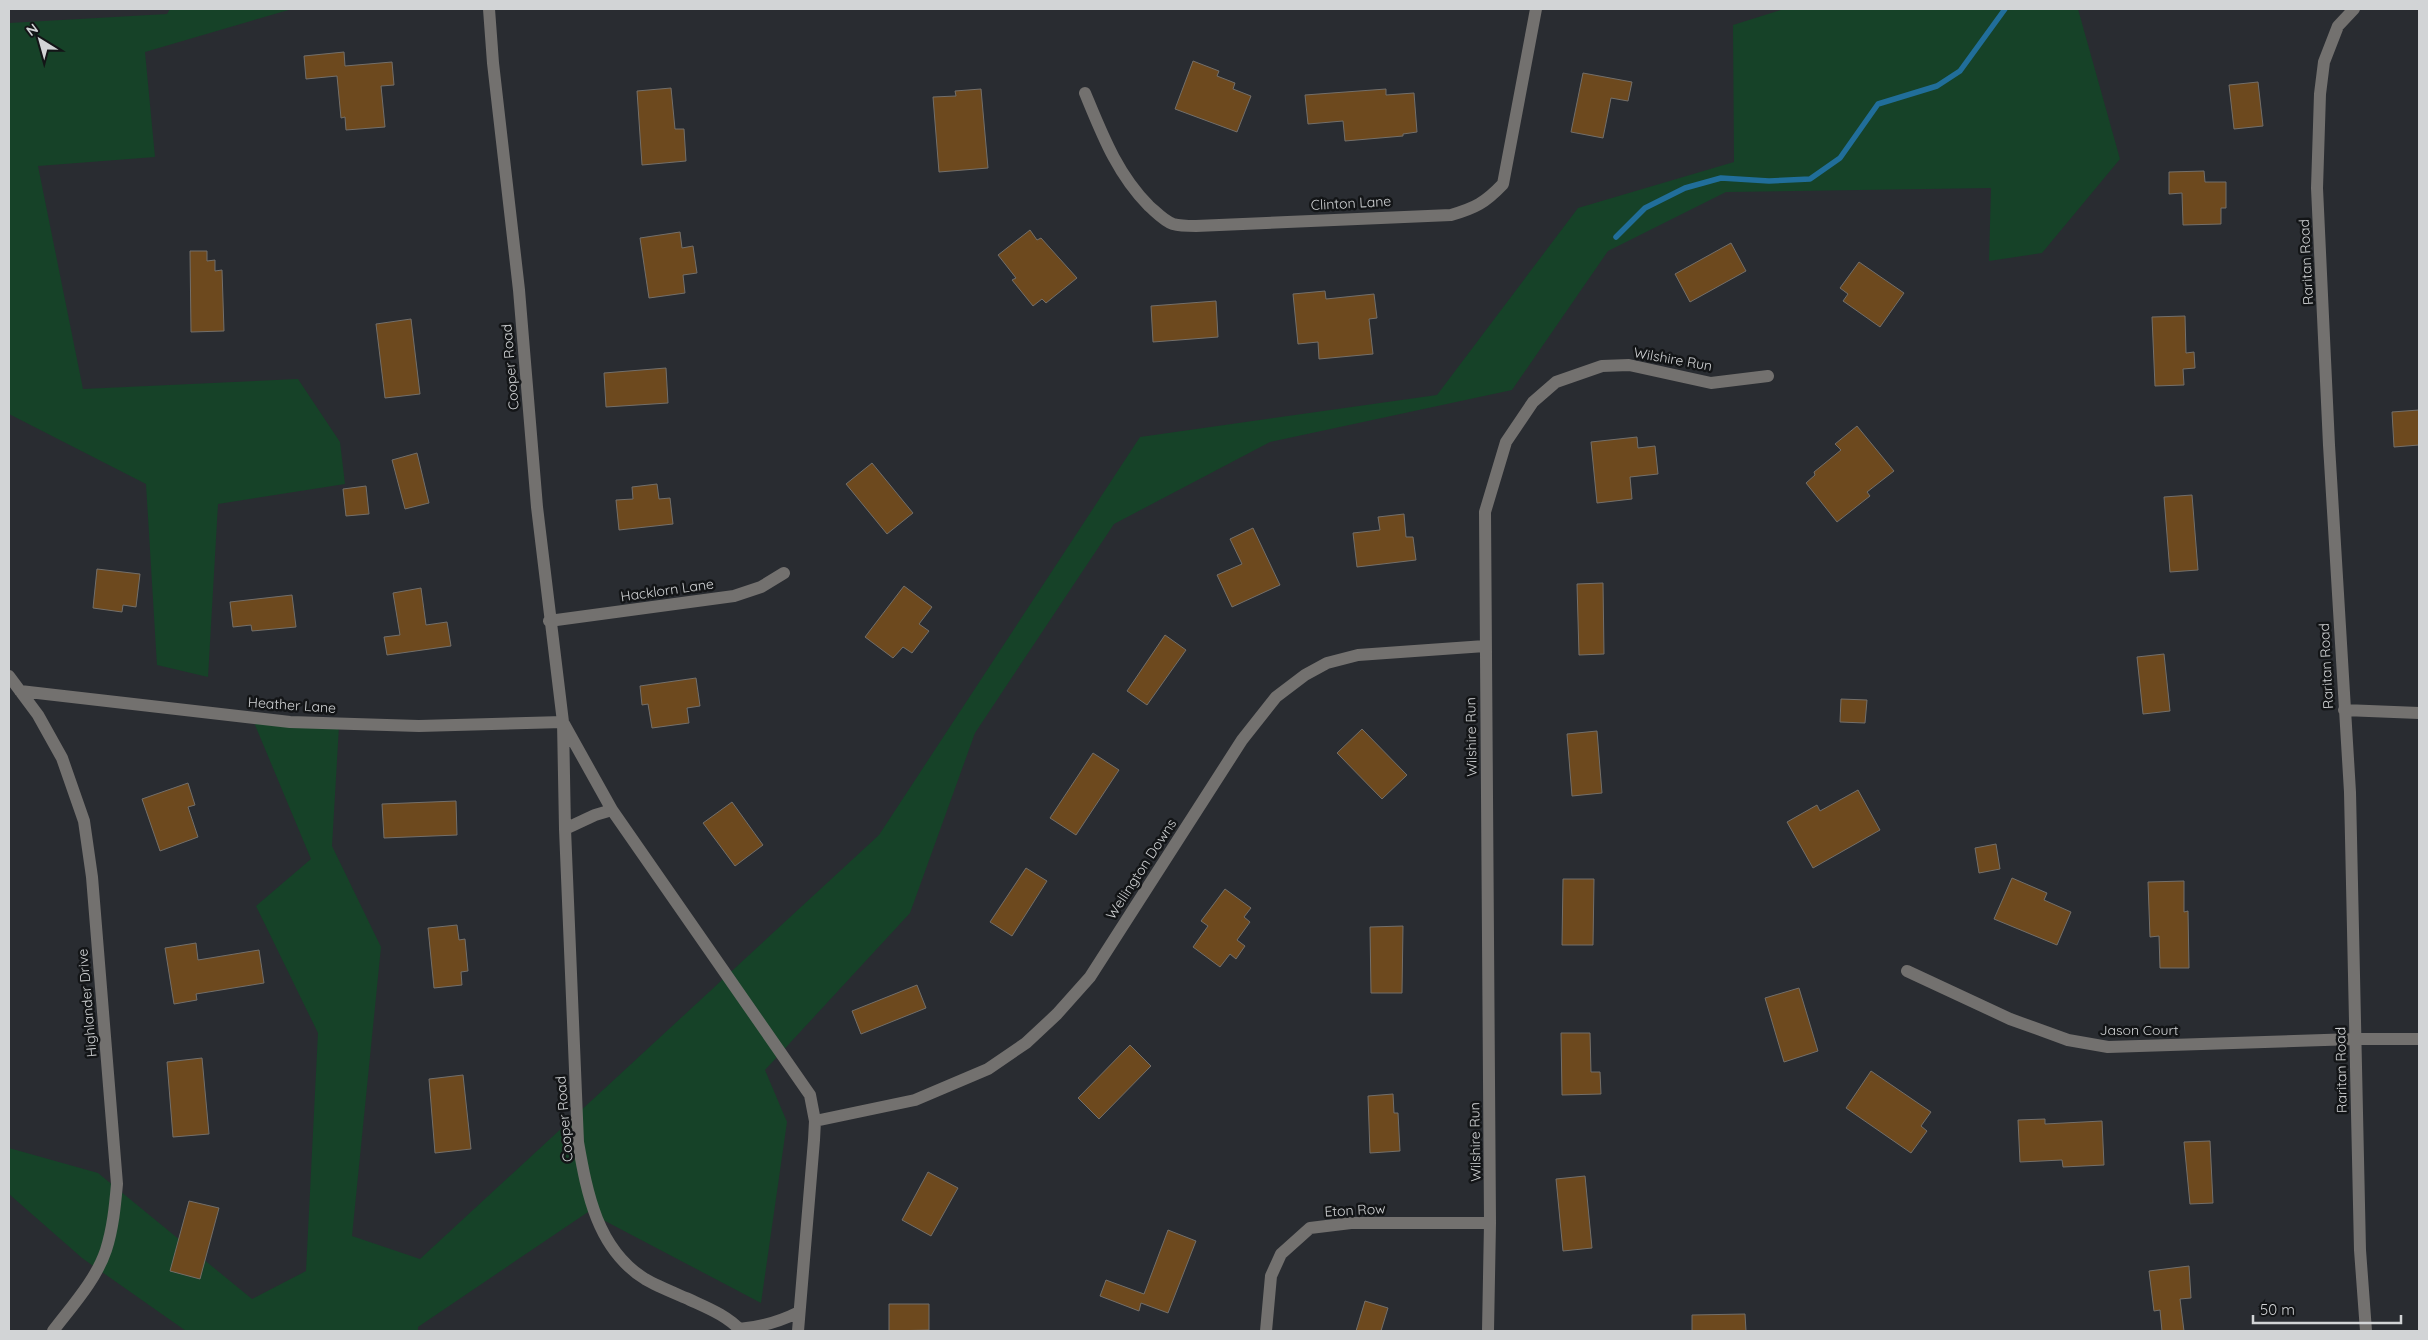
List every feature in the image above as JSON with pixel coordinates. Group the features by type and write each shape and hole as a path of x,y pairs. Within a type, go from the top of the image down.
{"street":[{"name":"Cooper Road","path":"489,9 493,63 517,272 550,621 563,722 565,829 578,1142 586,1188 597,1221 621,1260 644,1278 726,1317 740,1330 762,1327 799,1312"},
{"name":"Clinton Lane","path":"1085,93 1118,167 1144,201 1157,214 1172,224 1196,226 1451,215 1471,210 1489,199 1503,184 1536,9"},
{"name":"Raritan Road","path":"2354,9 2338,26 2324,62 2320,94 2317,188 2344,710 2350,792 2360,1250 2366,1331"},
{"name":"Wilshire Run","path":"1488,1331 1490,1223 1485,512 1506,442 1533,402 1556,382 1602,366 1629,365 1711,383 1768,376"},
{"name":"Hacklorn Lane","path":"550,621 734,596 761,587 784,573"},
{"name":"Wellington Downs","path":"815,1121 924,1097 988,1069 1026,1043 1057,1014 1090,977 1242,740 1276,698 1306,675 1326,663 1358,655 1485,646"},
{"name":"Highlander Drive","path":"9,676 38,715 62,758 84,821 92,877 117,1184 113,1224 106,1251 91,1280 53,1331"},
{"name":"Heather Lane","path":"20,691 290,722 419,726 563,722"},
{"path":"2344,710 2419,713"},
{"name":"Cooper Road","path":"563,722 612,810 810,1095 815,1121 798,1331"},
{"path":"565,829 594,815 612,810"},
{"name":"Jason Court","path":"1907,970 2010,1019 2068,1040 2108,1047 2355,1039 2419,1039"},
{"name":"Eton Row","path":"1266,1331 1271,1276 1281,1254 1310,1228 1351,1223 1490,1223"}],"green space":[{"path":"170,9 292,9 145,52 155,157 38,166 83,389 298,379 340,442 345,484 218,504 208,677 157,665 146,484 9,414 9,23 167,14"},
{"path":"1784,9 2078,9 2120,159 2042,253 1989,261 1991,188 1726,192 1608,251 1512,390 1270,442 1114,524 975,733 910,913 765,1070 787,1122 761,1303 588,1212 418,1327 418,1331 186,1331 82,1258 9,1194 9,1148 98,1173 252,1299 306,1271 318,1033 256,906 311,859 250,713 339,726 332,846 381,947 352,1236 420,1259 879,835 1140,437 1437,395 1578,208 1734,162 1733,25"}],"building":[{"path":"344,52 345,66 392,62 394,85 381,86 385,127 346,130 345,117 341,118 337,76 306,79 304,56"},
{"path":"1193,61 1219,71 1217,76 1235,83 1233,89 1251,96 1237,132 1175,109"},
{"path":"1583,73 1632,82 1628,101 1611,98 1603,138 1571,132"},
{"path":"2258,82 2263,126 2234,129 2229,85"},
{"path":"671,88 675,129 684,129 686,161 642,165 637,91"},
{"path":"981,89 988,168 939,172 933,97 956,96 955,91"},
{"path":"1386,89 1386,95 1414,93 1417,132 1403,134 1403,136 1345,141 1343,121 1308,124 1305,95"},
{"path":"2204,171 2205,182 2226,182 2226,208 2221,208 2221,224 2183,225 2182,193 2169,194 2169,172"},
{"path":"1030,230 1037,240 1041,238 1077,278 1046,303 1042,299 1033,306 1012,280 1016,278 998,255"},
{"path":"680,232 682,248 693,246 697,273 683,275 685,293 649,298 640,238"},
{"path":"1731,243 1746,271 1690,302 1675,274"},
{"path":"190,251 207,251 207,261 215,260 215,271 222,270 224,331 191,332"},
{"path":"1859,262 1904,293 1880,327 1843,301 1848,294 1840,288"},
{"path":"1325,291 1326,299 1374,294 1377,318 1369,319 1373,354 1319,359 1318,342 1298,344 1293,294"},
{"path":"1216,301 1218,337 1153,342 1151,306"},
{"path":"2185,316 2186,353 2194,352 2195,368 2183,369 2184,385 2155,386 2152,317"},
{"path":"411,319 420,394 385,398 376,324"},
{"path":"666,368 668,403 606,407 604,373"},
{"path":"2419,410 2419,445 2394,447 2392,412"},
{"path":"1857,426 1894,471 1867,492 1870,496 1837,522 1806,483 1815,475 1814,472 1841,450 1835,444"},
{"path":"1637,437 1638,448 1655,446 1658,474 1630,477 1632,499 1597,503 1591,442"},
{"path":"417,453 429,503 405,509 392,460"},
{"path":"872,463 913,513 887,534 846,484"},
{"path":"657,484 659,499 670,498 673,524 619,530 616,500 633,499 632,487"},
{"path":"366,486 369,514 346,516 343,489"},
{"path":"2192,495 2198,570 2170,572 2164,497"},
{"path":"1404,514 1406,537 1413,537 1416,560 1357,567 1353,533 1380,530 1378,517"},
{"path":"1253,528 1280,585 1232,607 1217,575 1242,564 1230,539"},
{"path":"97,569 140,574 136,607 123,605 122,612 93,608"},
{"path":"1603,583 1604,654 1579,655 1577,584"},
{"path":"904,586 932,607 919,624 929,631 912,653 903,647 893,658 865,637"},
{"path":"421,588 426,625 447,622 451,646 387,655 384,637 400,635 393,593"},
{"path":"292,595 296,627 252,631 251,625 233,627 230,602"},
{"path":"1165,635 1186,650 1147,705 1127,691"},
{"path":"2164,654 2170,711 2143,714 2137,657"},
{"path":"696,678 700,706 687,708 689,723 652,728 648,704 642,705 640,686"},
{"path":"1841,699 1867,700 1865,723 1840,722"},
{"path":"1362,729 1407,775 1382,799 1337,753"},
{"path":"1597,731 1602,793 1572,796 1567,734"},
{"path":"1093,753 1119,770 1076,835 1050,818"},
{"path":"188,783 195,805 188,807 198,837 160,851 142,799"},
{"path":"1858,790 1880,830 1813,868 1787,822 1817,805 1820,811"},
{"path":"456,801 457,835 384,838 382,804"},
{"path":"732,802 763,845 735,866 703,823"},
{"path":"1996,844 2000,869 1979,873 1975,848"},
{"path":"1026,868 1047,881 1012,936 990,922"},
{"path":"2012,878 2047,893 2044,900 2071,912 2057,945 1994,919"},
{"path":"1563,879 1594,879 1593,945 1562,945"},
{"path":"2184,881 2184,912 2188,911 2189,968 2160,968 2159,936 2150,937 2148,882"},
{"path":"1225,889 1251,908 1244,917 1250,922 1237,940 1245,946 1236,959 1230,954 1220,967 1193,947 1208,926 1201,921"},
{"path":"457,925 459,940 465,939 468,971 461,972 462,985 434,988 428,928"},
{"path":"1403,926 1402,993 1371,993 1370,927"},
{"path":"196,943 198,960 259,950 264,983 196,994 197,1000 174,1004 165,948"},
{"path":"917,985 926,1008 861,1034 852,1011"},
{"path":"1799,988 1818,1051 1784,1062 1765,998"},
{"path":"1561,1033 1590,1033 1591,1072 1600,1072 1601,1094 1562,1095"},
{"path":"1130,1045 1151,1066 1099,1119 1078,1098"},
{"path":"202,1058 209,1134 173,1137 167,1062"},
{"path":"1871,1071 1931,1112 1921,1126 1927,1131 1911,1153 1846,1108"},
{"path":"463,1075 471,1149 435,1153 429,1079"},
{"path":"1393,1094 1394,1113 1398,1113 1400,1151 1370,1153 1368,1096"},
{"path":"2045,1119 2045,1124 2102,1121 2104,1165 2063,1167 2062,1160 2020,1162 2018,1120"},
{"path":"2210,1141 2213,1203 2190,1204 2184,1142"},
{"path":"928,1172 958,1188 931,1236 902,1220"},
{"path":"1585,1176 1592,1248 1563,1251 1556,1179"},
{"path":"189,1201 219,1208 200,1279 170,1271"},
{"path":"1168,1230 1196,1241 1168,1313 1141,1303 1139,1311 1100,1296 1106,1280 1144,1294"},
{"path":"2189,1266 2191,1298 2180,1299 2184,1331 2162,1331 2160,1310 2154,1311 2149,1271"},
{"path":"1365,1301 1388,1308 1381,1331 1356,1331"},
{"path":"889,1304 929,1304 929,1330 889,1331"},
{"path":"1745,1314 1746,1331 1692,1331 1692,1315"}],"waterway":[{"path":"1616,237 1645,208 1685,188 1721,178 1769,181 1810,179 1840,158 1878,104 1937,86 1960,71 2005,9"}]}
